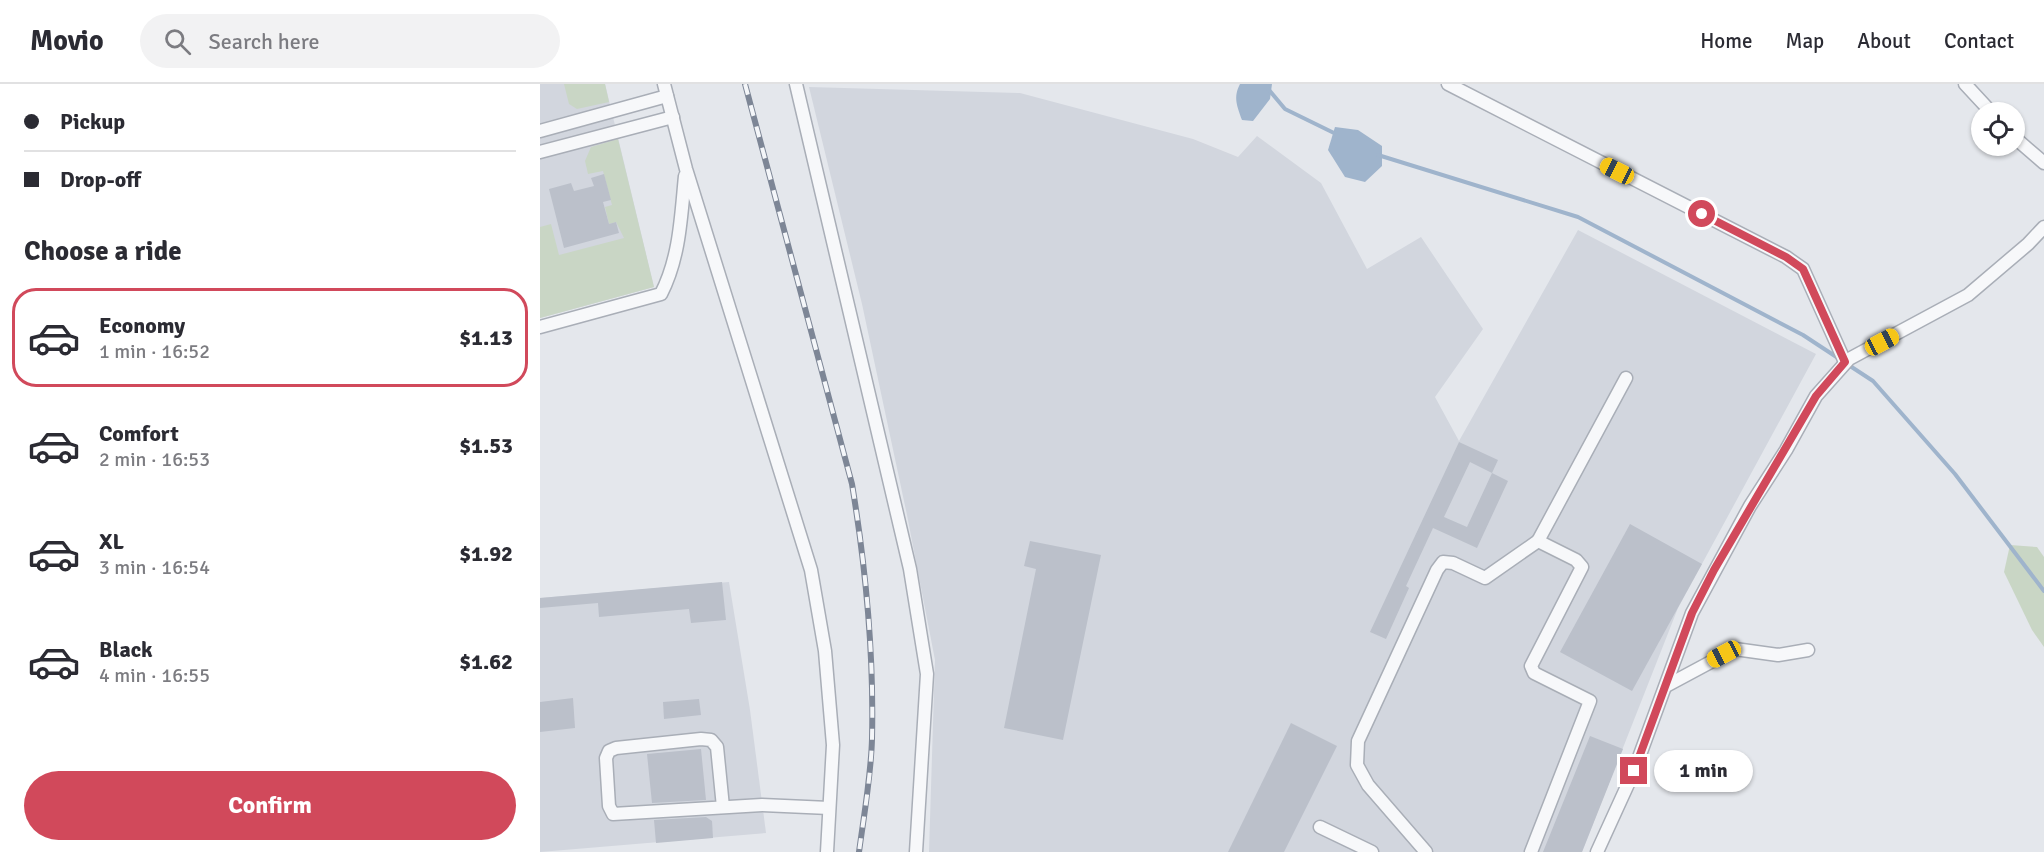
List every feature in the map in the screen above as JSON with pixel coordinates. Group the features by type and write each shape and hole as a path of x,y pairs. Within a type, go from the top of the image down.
{"street":[{"path":"796,84 920,619 927,674 916,852"},
{"path":"1448,84 1795,263 1803,269 1845,362"},
{"path":"1965,84 1982,102"},
{"path":"540,131 666,90 686,168 811,570 825,651 832,745 827,852"},
{"path":"540,152 673,117"},
{"path":"2025,147 2044,163"},
{"path":"540,327 661,294 670,275 678,245 686,168"},
{"path":"1597,852 1634,771 1692,613 1734,534 1816,396 1845,362 1968,295 2028,244 2044,227"},
{"path":"1426,852 1368,784 1358,765 1358,741 1437,570 1443,562 1453,563 1485,578 1538,541 1626,378"},
{"path":"1531,852 1590,701 1534,673 1531,666 1582,567 1576,560 1538,541"},
{"path":"1666,686 1735,649 1778,655 1808,650"},
{"path":"723,807 717,747 711,740 701,739 609,751 606,758 609,806 613,814 762,805 829,808"},
{"path":"1320,826 1372,852"}],"shaded area":[{"path":"540,84 605,84 654,287 540,318"},
{"path":"809,87 1020,93 1193,139 1238,157 1257,136 1321,183 1367,269 1421,237 1483,329 1435,397 1459,441 1578,230 1816,354 1678,608 1582,852 929,852 935,660 862,304"},
{"path":"729,582 750,710 766,833 540,852 540,598"}],"green space":[{"path":"564,84 605,84 609,102 577,109 569,104"},
{"path":"618,139 654,287 540,318 540,227 551,224 559,255 624,238 616,222 609,224 605,207 612,205 603,171 588,174 585,161 591,147"},
{"path":"2010,545 2037,547 2044,557 2044,647 2032,630 2004,572"}],"water":[{"path":"1240,84 1272,84 1270,99 1253,121 1242,120 1240,115 1236,97"},
{"path":"1335,127 1358,130 1382,146 1382,166 1365,182 1345,177 1328,150"}],"building":[{"path":"604,174 611,200 603,202 609,224 616,222 619,233 564,248 549,189 571,183 574,191 594,186 591,178"},
{"path":"1459,442 1498,460 1492,473 1508,481 1477,548 1433,528 1406,586 1409,588 1386,639 1370,632","holes":["1470,462 1492,473 1467,527 1444,517"]},
{"path":"1630,524 1702,564 1632,691 1560,652"},
{"path":"1030,541 1101,555 1063,740 1004,728 1036,569 1024,566"},
{"path":"722,582 726,620 691,623 689,609 599,617 598,603 540,608 540,598"},
{"path":"573,698 575,728 540,732 540,702"},
{"path":"699,699 701,715 664,719 663,702"},
{"path":"1291,723 1337,746 1284,852 1228,852"},
{"path":"1590,736 1623,749 1582,852 1543,852"},
{"path":"701,749 706,800 652,803 647,754"},
{"path":"706,817 712,821 713,838 656,843 654,820"}],"waterway":[{"path":"1264,84 1285,109 1334,133"},
{"path":"1378,155 1578,217 1803,335 1838,358"},
{"path":"1847,364 1873,381 1955,474 2044,591"}],"railway":[{"path":"745,84 852,484 857,516 865,579 872,675 870,767 859,852"}],"route":[{"path":"1634,771 1692,613 1714,570 1816,396 1845,362 1803,269 1786,257 1702,214"}]}
